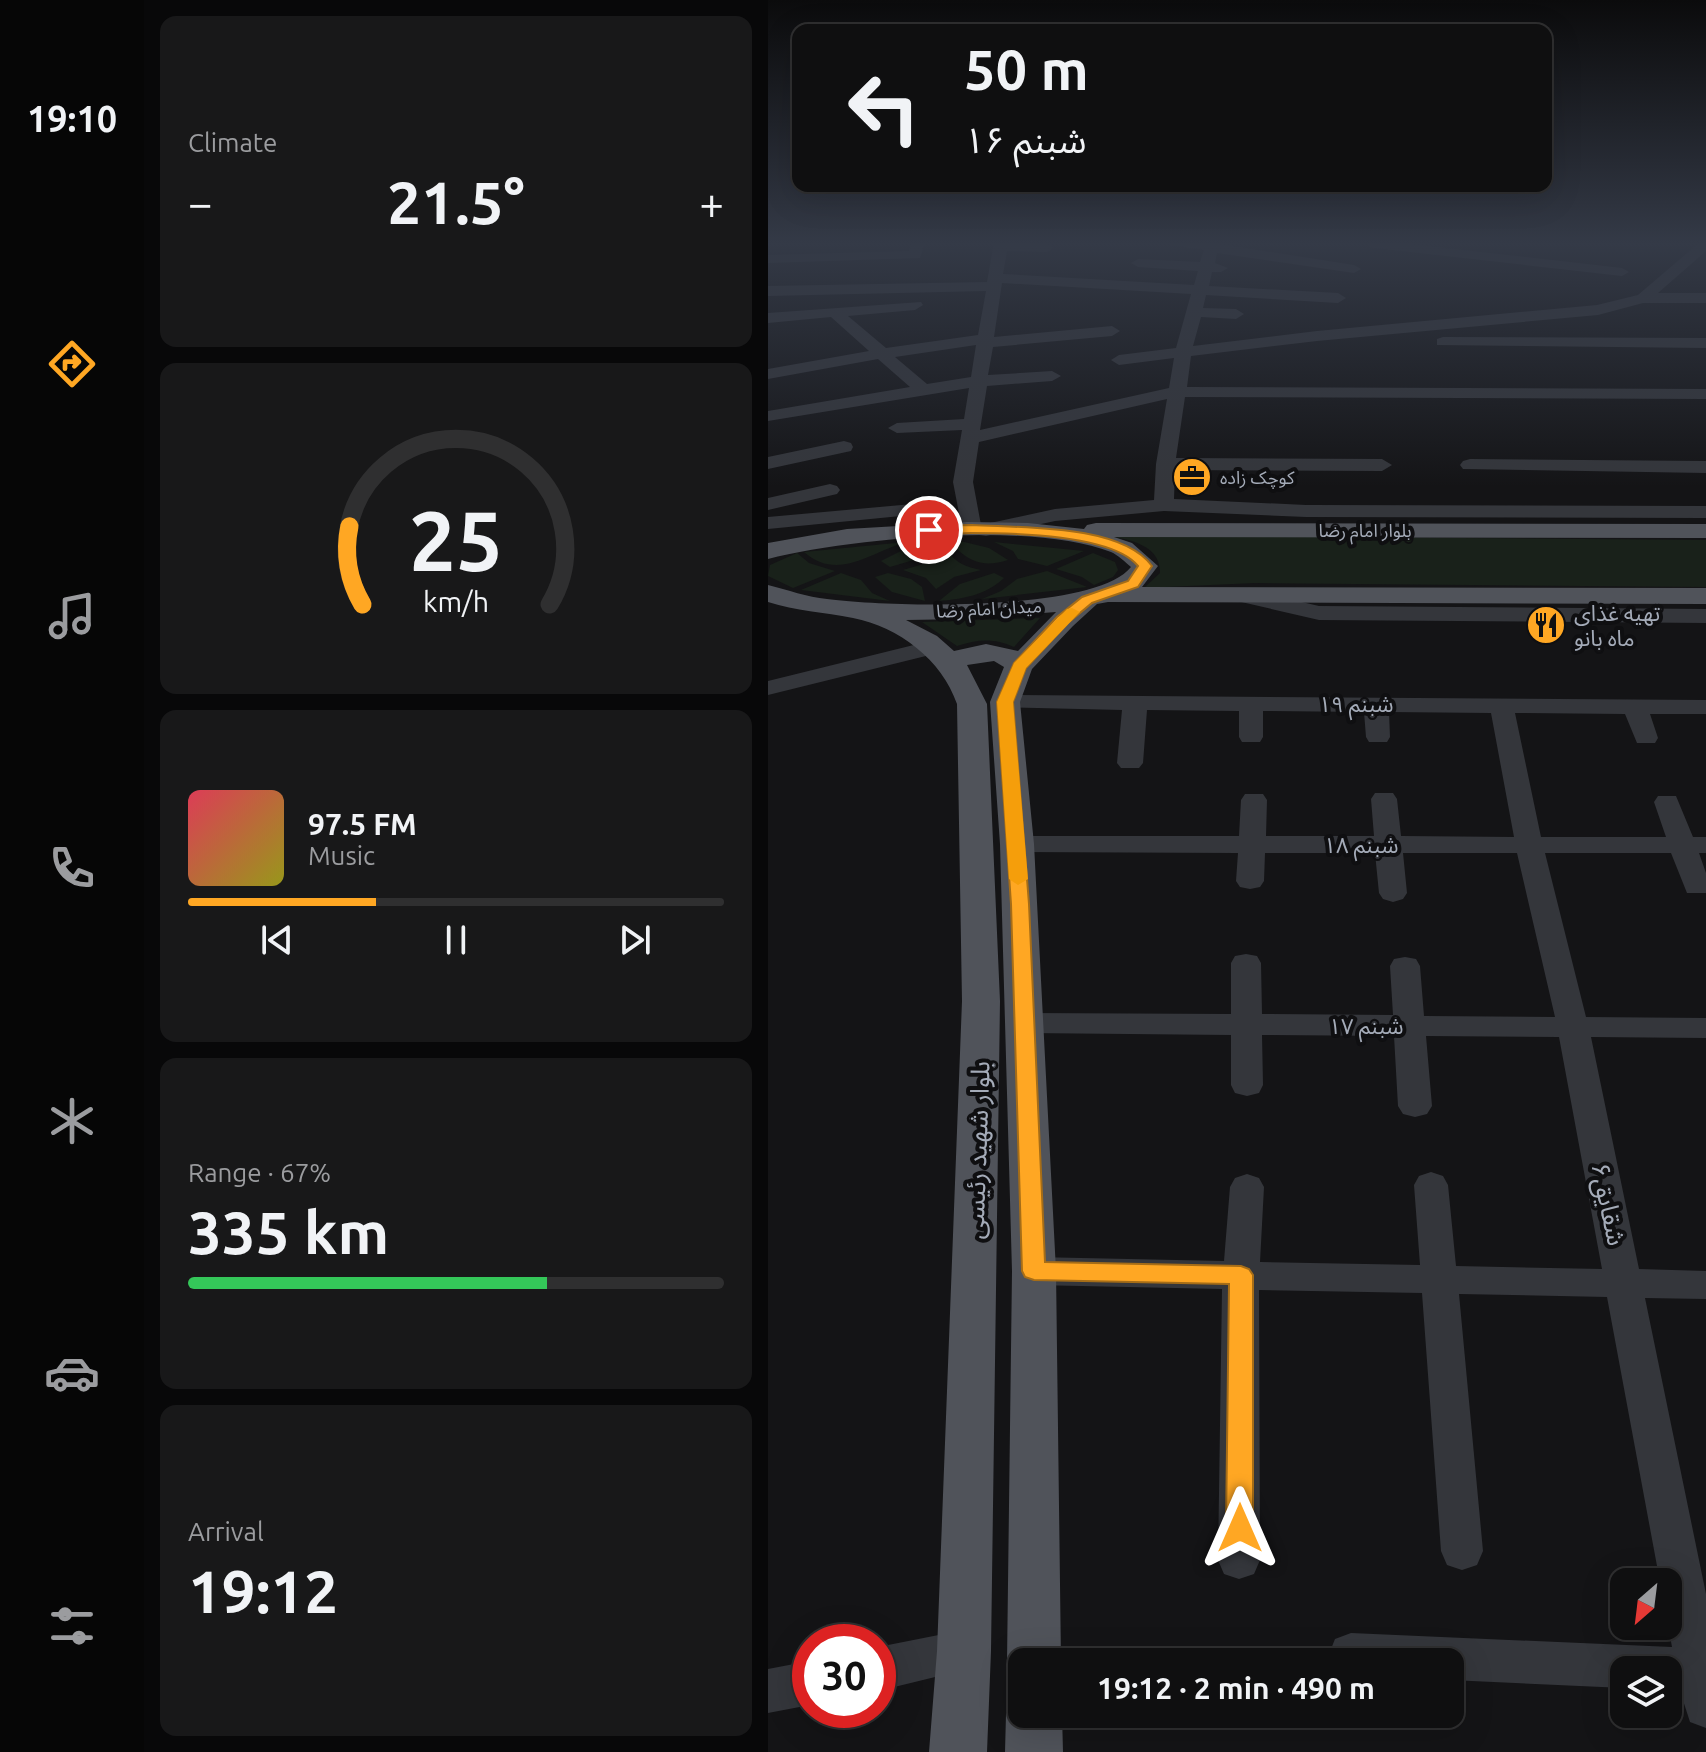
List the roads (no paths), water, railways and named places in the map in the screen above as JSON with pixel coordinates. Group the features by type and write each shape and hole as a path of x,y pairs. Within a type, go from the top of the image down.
{"main road":[{"name":"بلوار امام رضا","path":"1023,532 1307,520 1706,531"},
{"name":"میدان امام رضا","path":"768,551 825,537 881,531 979,529 1074,536 1109,543 1143,561 1144,572 1139,579 1098,598 968,611 856,610 770,595"},
{"path":"768,540 825,537"},
{"path":"1012,684 1063,620 1098,598 1422,593 1706,596"},
{"name":"بلوار شهید رئیسی","path":"856,610 888,620 942,655 964,682 972,704 981,1001 964,1651 958,1752"},
{"path":"942,655 978,652 1007,657 1012,684"},
{"name":"بلوار شهید رئیسی","path":"1012,684 1034,1271 1034,1648"},
{"path":"1034,1728 1034,1752"}],"street":[{"path":"847,324 923,390"},
{"path":"989,324 963,482 979,529 1055,515 1164,505 1307,520 1706,512"},
{"path":"1164,505 1166,464 1191,324"},
{"path":"1119,360 1184,350 1299,324"},
{"path":"948,327 987,335"},
{"path":"768,374 987,335 1112,331"},
{"path":"1443,342 1706,343"},
{"path":"768,353 809,387"},
{"path":"768,416 923,390 1056,381"},
{"path":"868,382 883,397"},
{"path":"897,428 971,431 1177,392 1706,394"},
{"path":"798,440 813,453"},
{"path":"768,463 844,447"},
{"path":"1166,464 1382,465"},
{"path":"1470,465 1706,467"},
{"path":"881,531 935,508 963,482"},
{"path":"768,504 830,490"},
{"path":"768,523 935,508"},
{"path":"1245,596 1319,613 1706,616"},
{"path":"768,688 942,655"},
{"name":"شبنم ۱۹","path":"1012,684 1135,702 1706,707"},
{"path":"1130,763 1135,702"},
{"path":"1251,703 1251,737"},
{"path":"1376,703 1378,737"},
{"name":"شقایق۶","path":"1501,704 1529,845 1573,1026 1702,1688"},
{"path":"1635,706 1646,738"},
{"path":"1384,799 1393,893"},
{"path":"1250,881 1254,800"},
{"path":"1667,802 1695,845 1697,887"},
{"name":"شبنم ۱۸","path":"1017,844 1695,845"},
{"path":"1246,963 1247,1085"},
{"path":"1405,966 1415,1106"},
{"name":"شبنم ۱۷","path":"1026,1023 1706,1028"},
{"path":"1431,1185 1462,1551"},
{"path":"1239,1560 1241,1275 1247,1187"},
{"path":"1034,1271 1706,1285"},
{"path":"896,1665 964,1651"},
{"path":"1464,1665 1702,1688"},
{"path":"768,1691 792,1686"}],"place":[{"name":"کوچک زاده","path":"1192,477"},
{"name":"تهیه غذای ماه بانو","path":"1546,625"}]}
